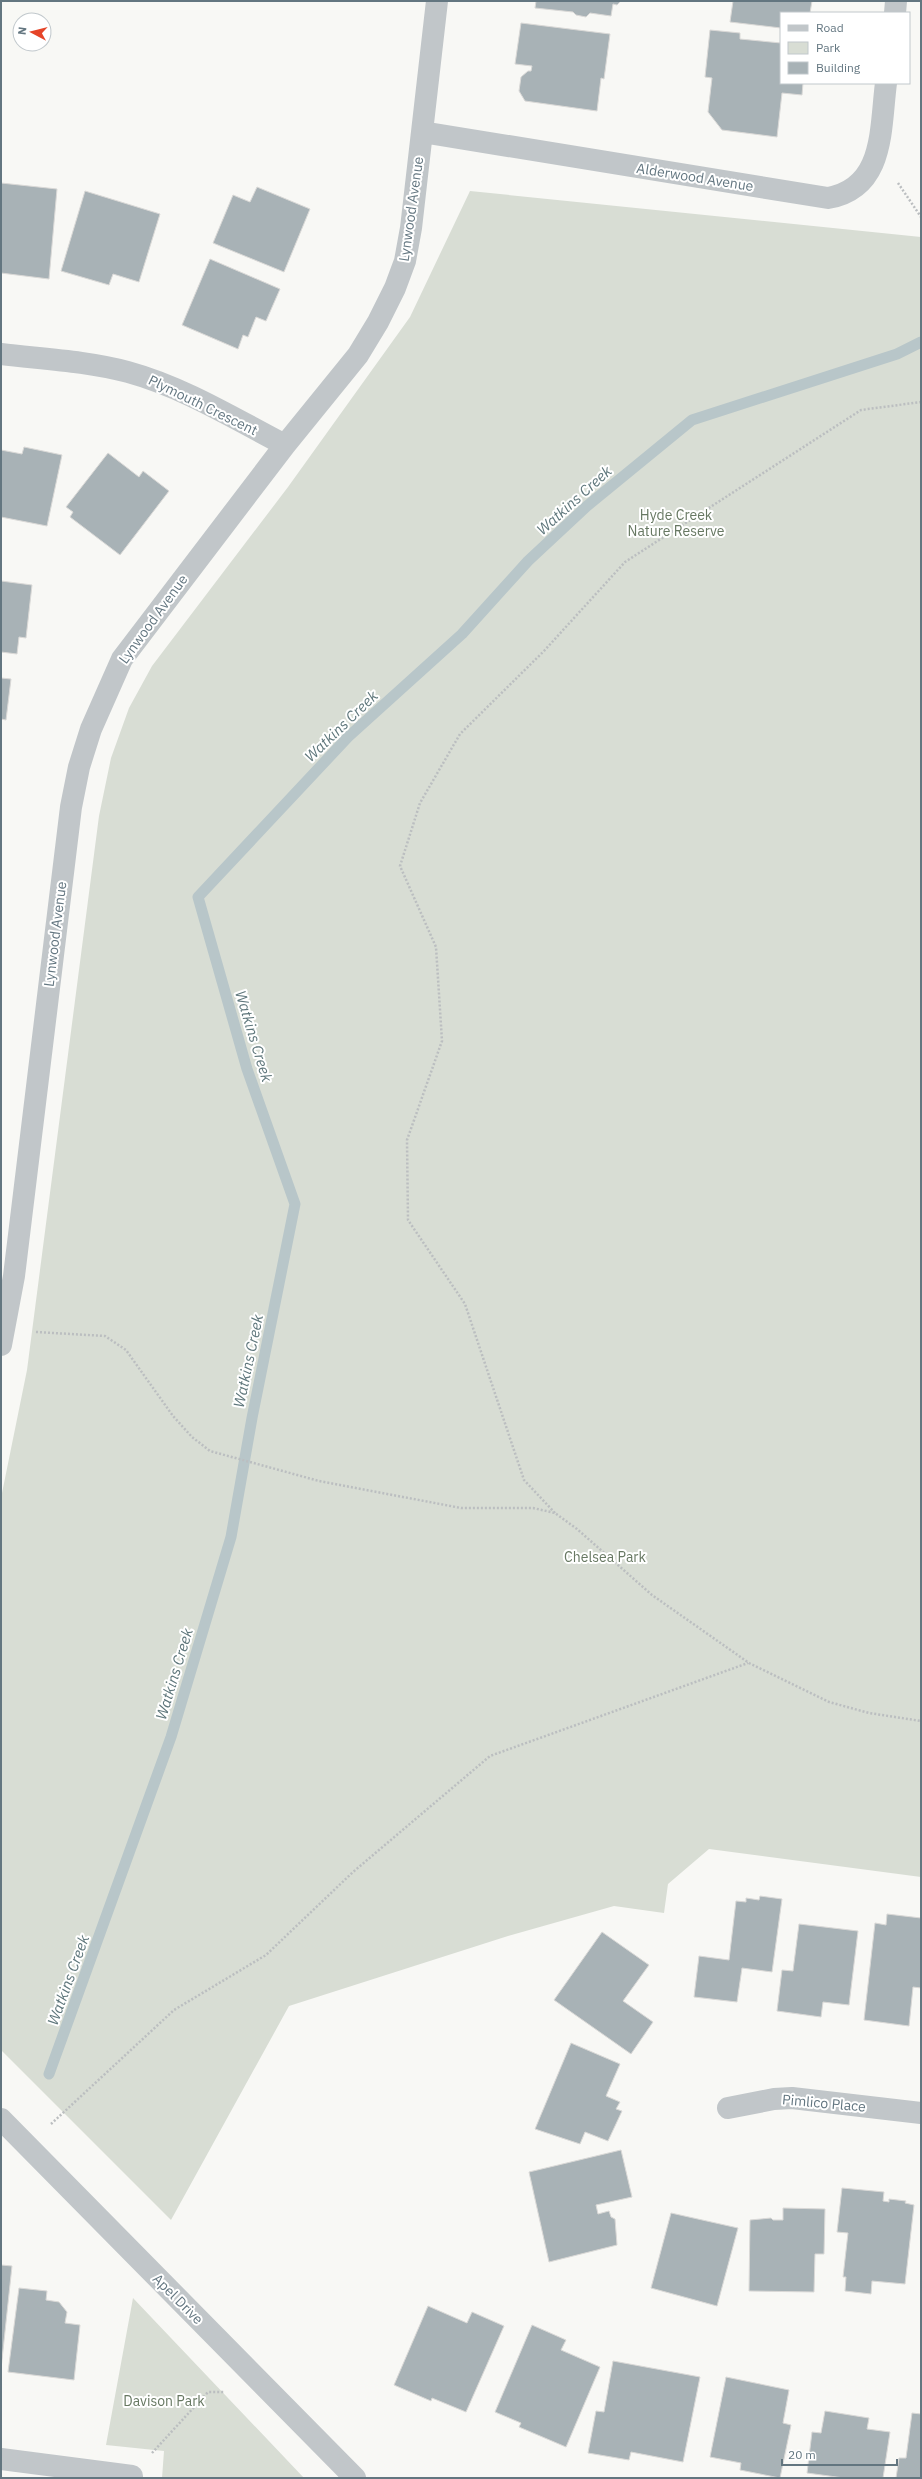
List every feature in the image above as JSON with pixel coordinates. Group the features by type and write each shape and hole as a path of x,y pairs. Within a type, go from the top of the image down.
{"street":[{"name":"Lynwood Avenue","path":"2,1337 8,1276 71,807 79,767 90,729 122,659 285,445 358,355 396,288 405,261 411,228 437,1"},
{"path":"894,12 896,1"},
{"name":"Alderwood Avenue","path":"422,132 828,198 850,191 870,172 877,150 886,84"},
{"name":"Plymouth Crescent","path":"1,354 111,368 143,376 170,387 285,445"},
{"name":"Pimlico Place","path":"728,2108 760,2101 792,2098 921,2113"},
{"name":"Apel Drive","path":"1,2119 355,2478"},
{"path":"1,2459 132,2477"}],"path":[{"path":"921,402 861,410 625,562 544,651 460,734 420,803 400,866 436,947 442,1041 407,1140 408,1220 465,1304 524,1480 555,1513 578,1528 652,1595 749,1663 829,1702 869,1713 921,1721"},
{"path":"2,1337 105,1336 126,1350 173,1416 192,1438 210,1451 319,1481 461,1508 533,1508 555,1513"},
{"path":"27,2146 174,2010 266,1956 353,1872 490,1756 749,1663"},
{"path":"132,2477 208,2392 227,2392"}],"green space":[{"path":"470,191 921,237 921,1877 709,1849 668,1884 664,1913 614,1906 508,1936 289,2006 171,2220 1,2050 1,1498 27,1370 99,816 111,758 129,708 152,666 288,487 410,317"},
{"name":"Davison Park","path":"133,2298 304,2478 162,2478 164,2451 106,2445"}],"building":[{"path":"536,1 621,1 617,5 613,4 611,16 590,13 586,17 576,15 573,12 535,8"},
{"path":"733,1 812,1 810,12 780,12 780,28 730,22"},
{"path":"521,23 610,34 604,79 601,78 597,111 525,101 519,91 521,77 528,71 531,71 532,66 515,64"},
{"path":"710,30 740,33 740,39 780,43 780,84 803,84 802,95 782,93 777,137 722,130 708,112 712,78 705,77"},
{"path":"1,183 57,189 49,279 1,273"},
{"path":"257,187 310,209 284,272 213,243 233,195 250,202"},
{"path":"85,191 160,214 139,282 113,274 109,285 61,271"},
{"path":"210,259 280,289 266,321 256,317 248,337 243,335 238,349 182,325"},
{"path":"24,447 62,455 47,526 1,517 1,450 22,454"},
{"path":"108,453 139,477 143,471 169,491 120,555 70,517 73,512 66,507"},
{"path":"1,581 32,585 26,638 19,637 17,654 1,652"},
{"path":"1,678 11,679 6,720 1,719"},
{"path":"760,1896 782,1899 772,1972 742,1968 737,2002 694,1997 699,1956 729,1960 736,1901 746,1902 746,1898 759,1900"},
{"path":"887,1914 921,1918 921,1988 913,1987 909,2026 864,2020 875,1923 886,1925"},
{"path":"799,1924 858,1931 849,2005 823,2002 821,2017 777,2011 782,1970 793,1971"},
{"path":"602,1932 649,1965 623,2001 653,2022 631,2054 554,2000"},
{"path":"571,2043 620,2064 606,2096 620,2102 616,2109 622,2111 608,2141 585,2132 580,2144 535,2129"},
{"path":"621,2150 632,2197 596,2205 598,2214 609,2211 611,2217 615,2219 617,2245 549,2262 529,2172"},
{"path":"842,2188 884,2192 883,2201 889,2202 889,2199 906,2201 905,2203 914,2205 905,2284 872,2281 871,2294 845,2291 846,2277 843,2277 848,2233 837,2232"},
{"path":"783,2208 825,2209 824,2254 815,2254 814,2292 749,2291 750,2220 771,2218 773,2220 783,2220"},
{"path":"671,2213 738,2228 717,2306 651,2288"},
{"path":"1,2265 12,2266 1,2369"},
{"path":"19,2288 47,2291 46,2300 59,2302 67,2312 65,2323 80,2325 74,2380 8,2372"},
{"path":"428,2306 467,2323 472,2312 504,2326 466,2412 432,2398 431,2401 394,2385"},
{"path":"532,2325 566,2340 561,2350 600,2367 566,2447 519,2427 521,2423 495,2412"},
{"path":"613,2361 700,2377 683,2462 631,2452 629,2460 588,2453 596,2411 604,2412"},
{"path":"726,2377 789,2390 783,2423 791,2425 780,2478 740,2470 741,2463 710,2457"},
{"path":"825,2411 869,2418 867,2429 890,2432 883,2478 844,2478 807,2473 812,2432 821,2433"},
{"path":"912,2413 921,2414 921,2478 896,2478 899,2458 906,2458"}],"waterway":[{"name":"Watkins Creek","path":"49,2074 171,1737 231,1537 252,1418 295,1204 247,1069 198,897 348,737 462,634 528,561 587,506 692,420 897,354 921,342"}],"park label":[{"name":"Hyde Creek Nature Reserve","path":"676,524"},
{"name":"Chelsea Park","path":"605,1557"}]}
